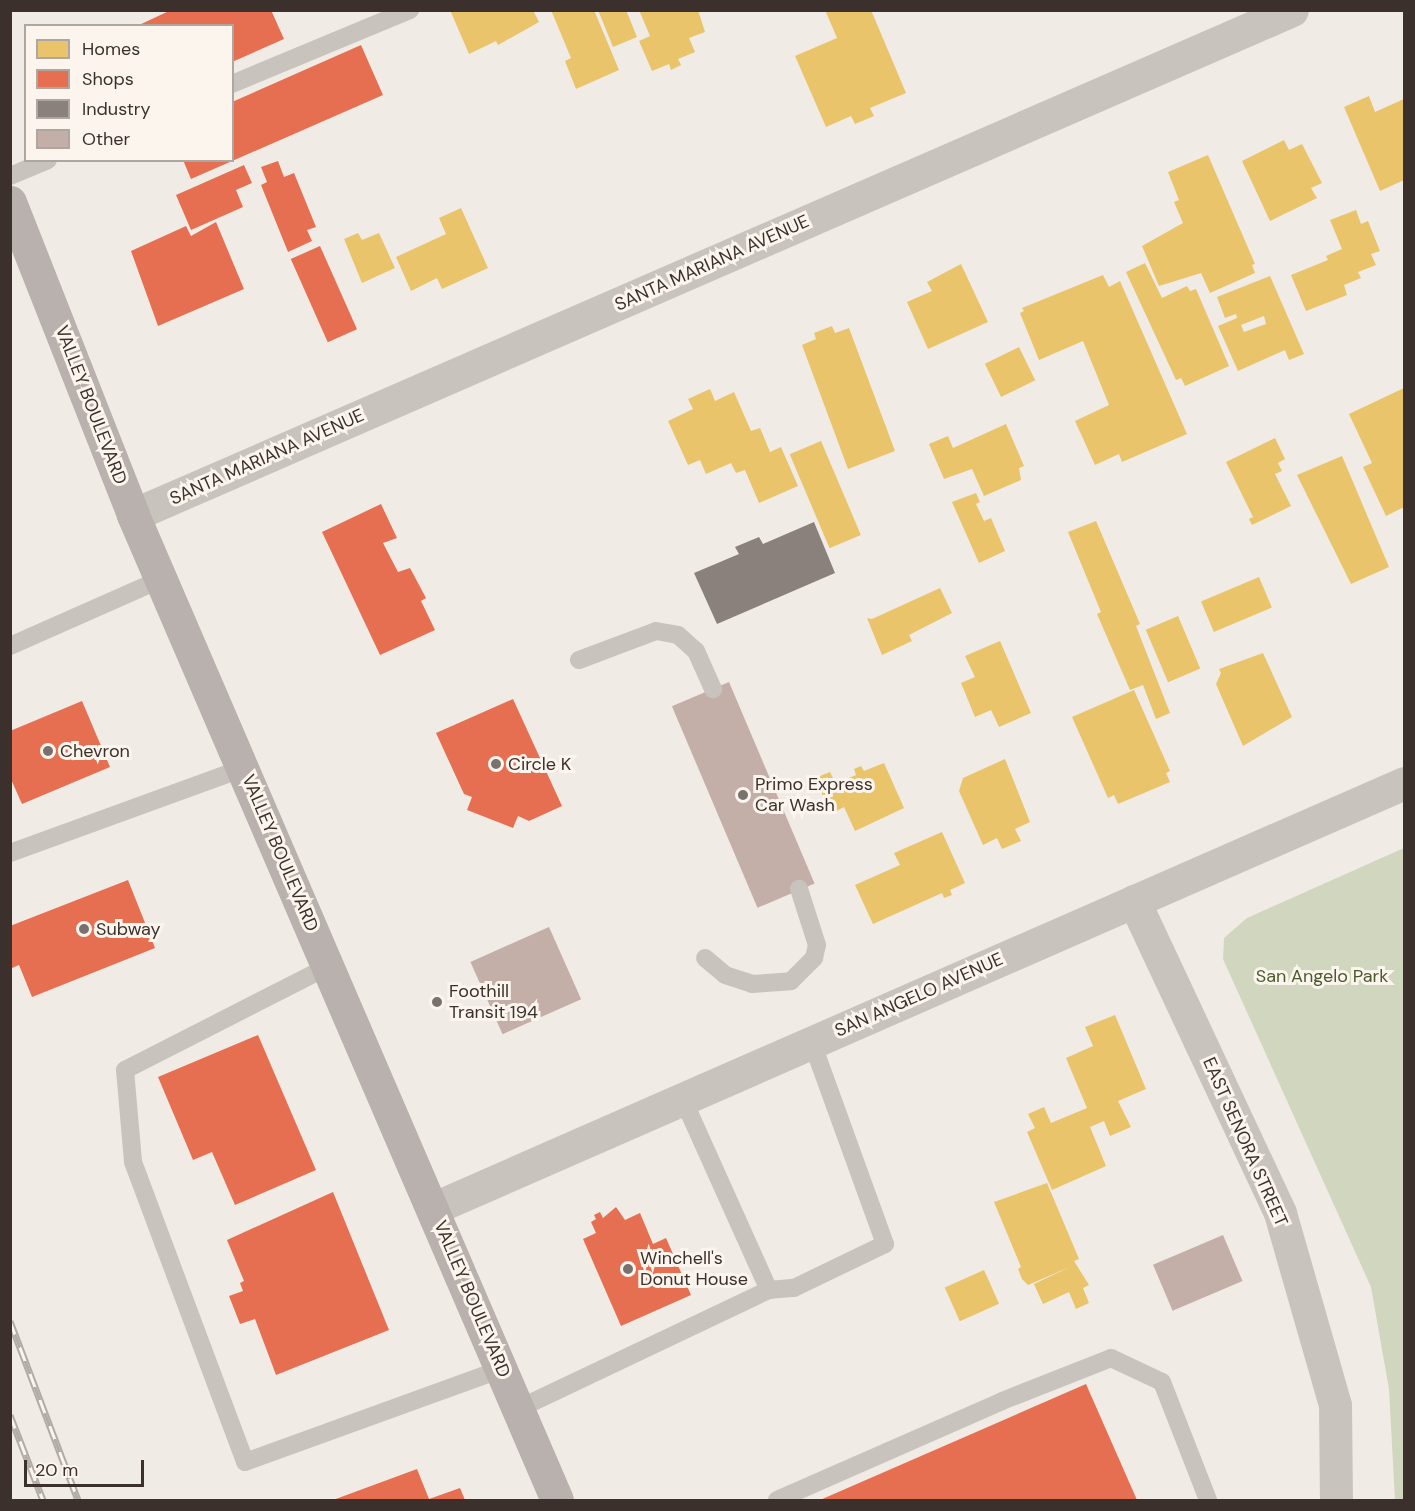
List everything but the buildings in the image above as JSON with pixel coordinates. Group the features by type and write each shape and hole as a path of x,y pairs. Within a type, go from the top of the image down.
{"main road":[{"name":"VALLEY BOULEVARD","path":"10,202 133,515 434,1208 558,1500"}],"street":[{"name":"SANTA MARIANA AVENUE","path":"133,515 1292,10"},
{"name":"SAN ANGELO AVENUE","path":"434,1208 1404,783"},
{"name":"EAST SENORA STREET","path":"1134,901 1280,1214 1335,1405 1336,1500"}],"lane":[{"path":"234,83 410,10"},
{"path":"10,176 43,162"},
{"path":"10,646 161,579"},
{"path":"579,660 656,631 678,635 696,651 713,689"},
{"path":"10,853 243,768"},
{"path":"705,958 725,975 752,984 791,981 814,958 817,945 799,889"},
{"path":"328,966 125,1070 133,1162 245,1462 502,1369"},
{"path":"519,1409 769,1290 794,1288 885,1244 812,1042"},
{"path":"683,1099 769,1290"},
{"path":"777,1500 1002,1401 1111,1358 1162,1382 1208,1500"}],"green space":[{"name":"San Angelo Park","path":"1404,848 1404,1500 1395,1500 1389,1389 1371,1287 1223,959 1224,938 1247,918"}],"railway":[{"path":"10,1321 78,1500"},
{"path":"10,1415 43,1500"}],"place":[{"name":"Chevron","path":"48,751"},
{"name":"Circle K","path":"496,764"},
{"name":"Primo Express Car Wash","path":"743,795"},
{"name":"Subway","path":"84,929"},
{"name":"Foothill Transit 194","path":"437,1002"},
{"name":"Winchell's Donut House","path":"628,1269"}]}
